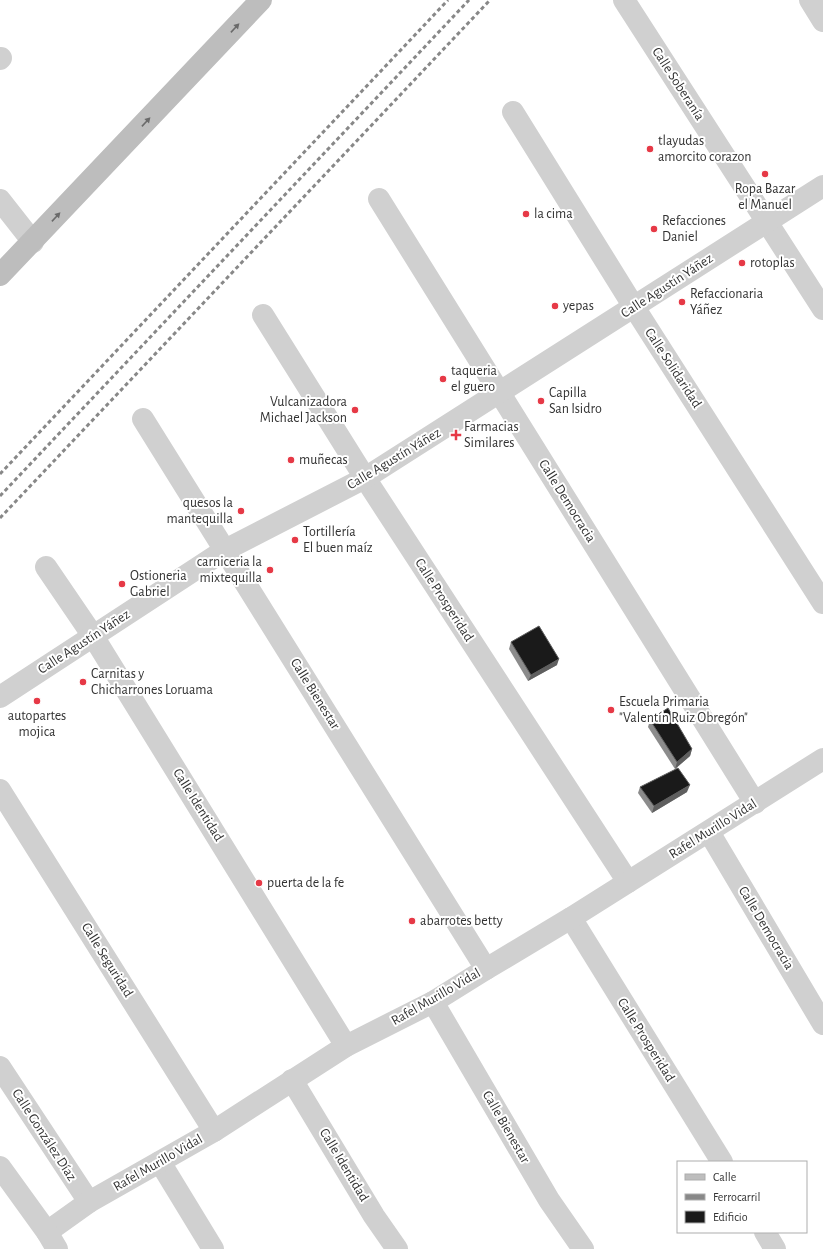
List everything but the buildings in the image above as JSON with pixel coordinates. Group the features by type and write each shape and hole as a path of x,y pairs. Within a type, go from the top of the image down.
{"main road":[{"path":"0,275 33,242 261,0"}],"street":[{"name":"Calle Soberanía","path":"624,0 823,309"},
{"path":"810,0 823,20"},
{"name":"Calle Solidaridad","path":"513,112 634,307 823,603"},
{"name":"Calle Agustín Yáñez","path":"0,697 225,550 365,478 823,186"},
{"name":"Calle Democracia","path":"379,199 755,803"},
{"path":"0,200 33,242"},
{"name":"Calle Prosperidad","path":"263,316 365,478 628,882"},
{"name":"Calle Bienestar","path":"143,418 486,969"},
{"name":"Calle Identidad","path":"46,566 93,636 346,1046"},
{"name":"Rafel Murillo Vidal","path":"52,1240 89,1202 214,1131 346,1046 433,1002 571,918 823,759"},
{"name":"Calle Seguridad","path":"0,790 214,1131"},
{"name":"Calle Democracia","path":"709,832 823,1024"},
{"name":"Calle Prosperidad","path":"571,918 721,1161"},
{"name":"Calle Bienestar","path":"433,1002 549,1200 583,1249"},
{"name":"Calle González Díaz","path":"0,1066 89,1202"},
{"name":"Calle Identidad","path":"292,1080 374,1216 397,1249"},
{"path":"160,1162 213,1249"},
{"path":"0,1167 52,1240"},
{"path":"766,1233 775,1249"}],"railway":[{"path":"0,474 448,0"},
{"path":"0,496 469,0"},
{"path":"0,518 490,0"}],"place":[{"name":"tlayudas amorcito corazon","path":"650,149"},
{"name":"Ropa Bazar el Manuel","path":"765,174"},
{"name":"la cima","path":"526,214"},
{"name":"Refacciones Daniel","path":"654,229"},
{"name":"rotoplas","path":"742,263"},
{"name":"Refaccionaria Yáñez","path":"682,302"},
{"name":"yepas","path":"555,306"},
{"name":"taqueria el guero","path":"443,379"},
{"name":"Capilla San Isidro","path":"541,401"},
{"name":"Vulcanizadora Michael Jackson","path":"355,410"},
{"name":"Farmacias Similares","path":"456,435"},
{"name":"muñecas","path":"291,460"},
{"name":"quesos la mantequilla","path":"241,511"},
{"name":"Tortillería El buen maíz","path":"295,540"},
{"name":"carniceria la mixtequilla","path":"270,570"},
{"name":"Ostioneria Gabriel","path":"122,584"},
{"name":"Carnitas y Chicharrones Loruama","path":"83,682"},
{"name":"autopartes mojica","path":"37,701"},
{"name":"Escuela Primaria \"Valentín Ruiz Obregón\"","path":"611,710"},
{"name":"puerta de la fe","path":"259,883"},
{"name":"abarrotes betty","path":"412,921"}]}
